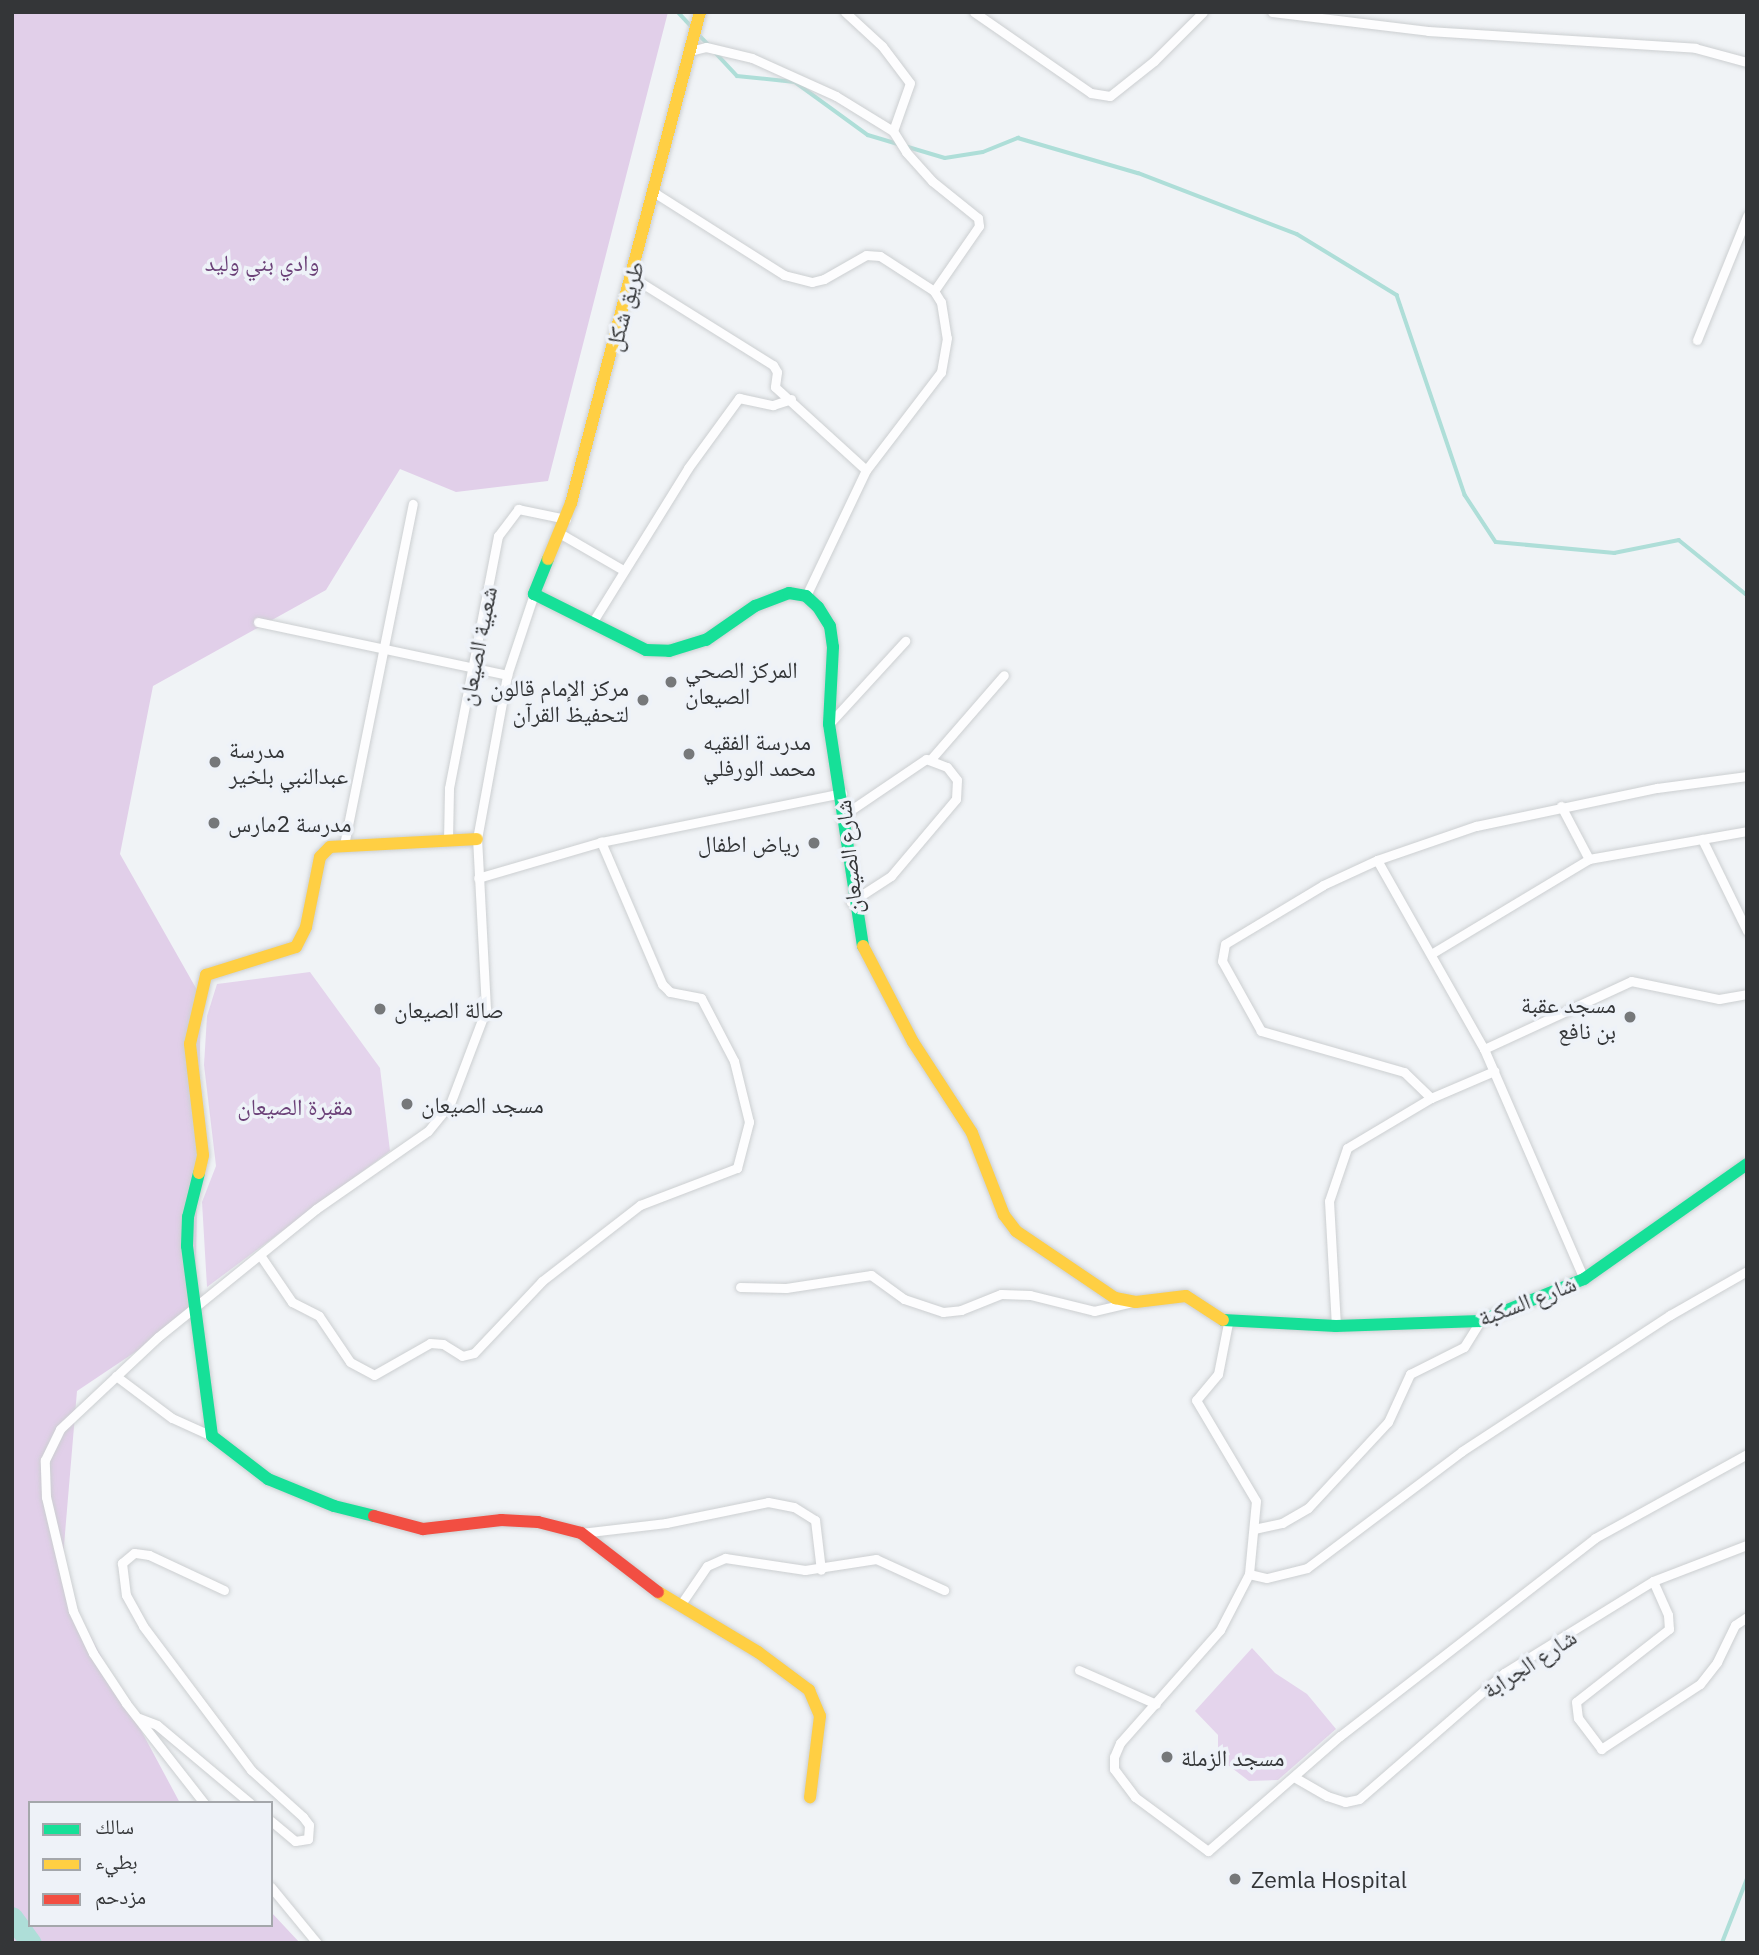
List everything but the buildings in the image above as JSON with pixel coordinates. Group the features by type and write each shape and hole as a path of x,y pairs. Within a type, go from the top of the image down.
{"main road":[{"name":"طريق شكل","path":"534,594 566,519 655,193 700,12"},
{"path":"534,594 646,650 669,650 706,640 773,597 789,593 806,596"},
{"name":"شارع الصيعان","path":"806,596 830,626 834,647 829,724 845,814 851,902 858,937 913,1042 972,1133 1004,1215 1056,1262 1115,1298 1136,1302 1186,1296 1228,1323"},
{"path":"477,839 330,847 320,857 306,927 296,947 206,975 190,1044 203,1148 188,1217 193,1306 212,1436 268,1479 334,1506 423,1529 509,1520 564,1526 581,1533 645,1585 681,1604 809,1690 820,1716 810,1797"},
{"name":"شارع السكبة","path":"1228,1323 1336,1326 1480,1321 1584,1279 1747,1164"}],"street":[{"path":"845,12 882,46 910,83 911,91 893,131"},
{"path":"974,12 1091,93 1110,96 1154,61 1203,12"},
{"path":"1272,12 1428,31 1695,48 1747,62"},
{"path":"690,51 706,47 752,58 836,96 893,131 915,165 978,218 979,226 934,291"},
{"path":"655,193 784,275 812,282 824,279 860,258 880,256 934,291 946,321 941,372 866,470 806,596"},
{"path":"1697,340 1747,216"},
{"path":"632,277 773,365 777,372 775,387 866,470"},
{"path":"592,623 623,569 739,398 773,405 791,399"},
{"path":"344,845 381,647 413,504"},
{"name":"شعبية الصيعان","path":"448,841 449,788 501,527 518,509 566,519"},
{"path":"561,534 623,569"},
{"path":"202,1801 138,1718 93,1653 73,1611 46,1497 50,1445 116,1376 193,1306 428,1130 450,1104 486,1009 477,839 507,676 534,594"},
{"path":"258,622 507,676"},
{"path":"829,724 905,641"},
{"path":"845,814 919,762 931,759 1004,675"},
{"path":"851,902 891,876 956,799 954,773 931,759"},
{"path":"1431,1098 1404,1072 1261,1031 1222,961 1225,944 1323,885 1377,860 1476,826 1561,806 1747,776"},
{"path":"478,878 601,842 842,793"},
{"path":"1561,806 1589,859"},
{"path":"1431,954 1589,859 1747,831"},
{"path":"1702,839 1747,931"},
{"path":"260,1255 292,1302 319,1316 351,1362 374,1375 430,1343 443,1344 462,1356 474,1353 542,1281 640,1205 737,1168 749,1122 734,1061 701,998 670,992 662,984 601,842"},
{"path":"1377,860 1484,1049 1584,1279"},
{"path":"1484,1049 1631,981 1719,999 1747,994"},
{"path":"1336,1326 1329,1201 1341,1161 1357,1139 1431,1098 1493,1071"},
{"path":"1249,1574 1267,1578 1307,1568 1462,1451 1670,1315 1747,1270"},
{"path":"740,1287 786,1288 871,1275 904,1299 943,1312 961,1310 1001,1294 1030,1295 1094,1311 1136,1302"},
{"path":"1254,1529 1282,1523 1308,1508 1388,1422 1410,1374 1464,1347 1480,1321"},
{"path":"1228,1323 1218,1374 1196,1400 1251,1488 1256,1501 1249,1574 1220,1630 1120,1743 1114,1769 1135,1797 1208,1851 1340,1736 1595,1538 1747,1454"},
{"path":"116,1376 172,1418 212,1436"},
{"path":"581,1533 666,1523 768,1502 794,1507 815,1520 821,1570"},
{"name":"شارع الجرابة","path":"1294,1777 1327,1796 1345,1802 1359,1799 1504,1673 1653,1581 1747,1545"},
{"path":"224,1590 149,1555 134,1553 122,1563 126,1595 143,1626 251,1770 309,1825 308,1839 295,1841 273,1823"},
{"path":"681,1604 707,1566 725,1558 783,1570 821,1570 876,1559 944,1590"},
{"path":"1653,1581 1668,1615 1669,1629 1576,1702 1578,1718 1601,1749 1700,1684 1717,1662 1735,1625 1747,1617"},
{"path":"1079,1670 1156,1704"},
{"path":"138,1718 156,1726 248,1801"},
{"path":"273,1889 317,1943"}],"green space":[{"name":"وادي بني وليد","path":"12,12 668,12 548,481 456,492 400,469 326,590 153,686 120,854 201,997 195,1312 77,1391 61,1581 179,1801 28,1801 28,1927 273,1927 273,1914 300,1943 12,1943"},
{"name":"مقبرة الصيعان","path":"310,972 380,1068 390,1151 207,1287 202,1202 216,1166 204,1065 207,1016 217,984"},
{"path":"1252,1648 1275,1673 1307,1694 1336,1729 1278,1780 1249,1781 1228,1765 1218,1751 1218,1735 1195,1711"}],"waterway":[{"path":"678,12 692,27"},
{"path":"697,33 709,45"},
{"path":"714,51 737,76 795,82 868,135 945,158 983,152 1018,138 1138,173 1297,234 1397,295 1465,495 1496,542 1614,553 1679,540 1747,595"},
{"path":"1722,1943 1747,1879"},
{"name":"وادي بني وليد","path":"12,1917 31,1943"}],"traffic: fast":[{"path":"548,559 534,594 646,650 669,651 706,640 755,606 789,593 806,596 818,607 830,626 833,647 829,724 863,946"},
{"path":"1223,1320 1336,1326 1480,1321 1584,1279 1747,1164"},
{"path":"199,1173 188,1217 187,1246 212,1436 268,1479 334,1506 374,1516"}],"traffic: slow":[{"path":"548,559 571,503 700,12"},
{"path":"199,1173 203,1155 190,1044 206,975 296,947 306,927 320,857 330,847 477,839"},
{"path":"863,946 913,1042 972,1133 1004,1215 1016,1231 1115,1298 1136,1302 1186,1296 1223,1320"},
{"path":"658,1592 758,1652 809,1690 820,1716 810,1797"}],"traffic: jam":[{"path":"374,1516 423,1529 501,1520 538,1522 581,1533 658,1592"}],"place":[{"name":"المركز الصحي الصيعان","path":"671,682"},
{"name":"مركز الإمام قالون لتحفيظ القرآن","path":"643,700"},
{"name":"مدرسة الفقيه محمد الورفلي","path":"689,754"},
{"name":"مدرسة عبدالنبي بلخير","path":"215,762"},
{"name":"مدرسة 2مارس","path":"214,823"},
{"name":"رياض اطفال","path":"814,843"},
{"name":"صالة الصيعان","path":"380,1009"},
{"name":"مسجد عقبة بن نافع","path":"1630,1017"},
{"name":"مسجد الصيعان","path":"407,1104"},
{"name":"مسجد الزملة","path":"1167,1757"},
{"name":"Zemla Hospital","path":"1235,1879"}]}
